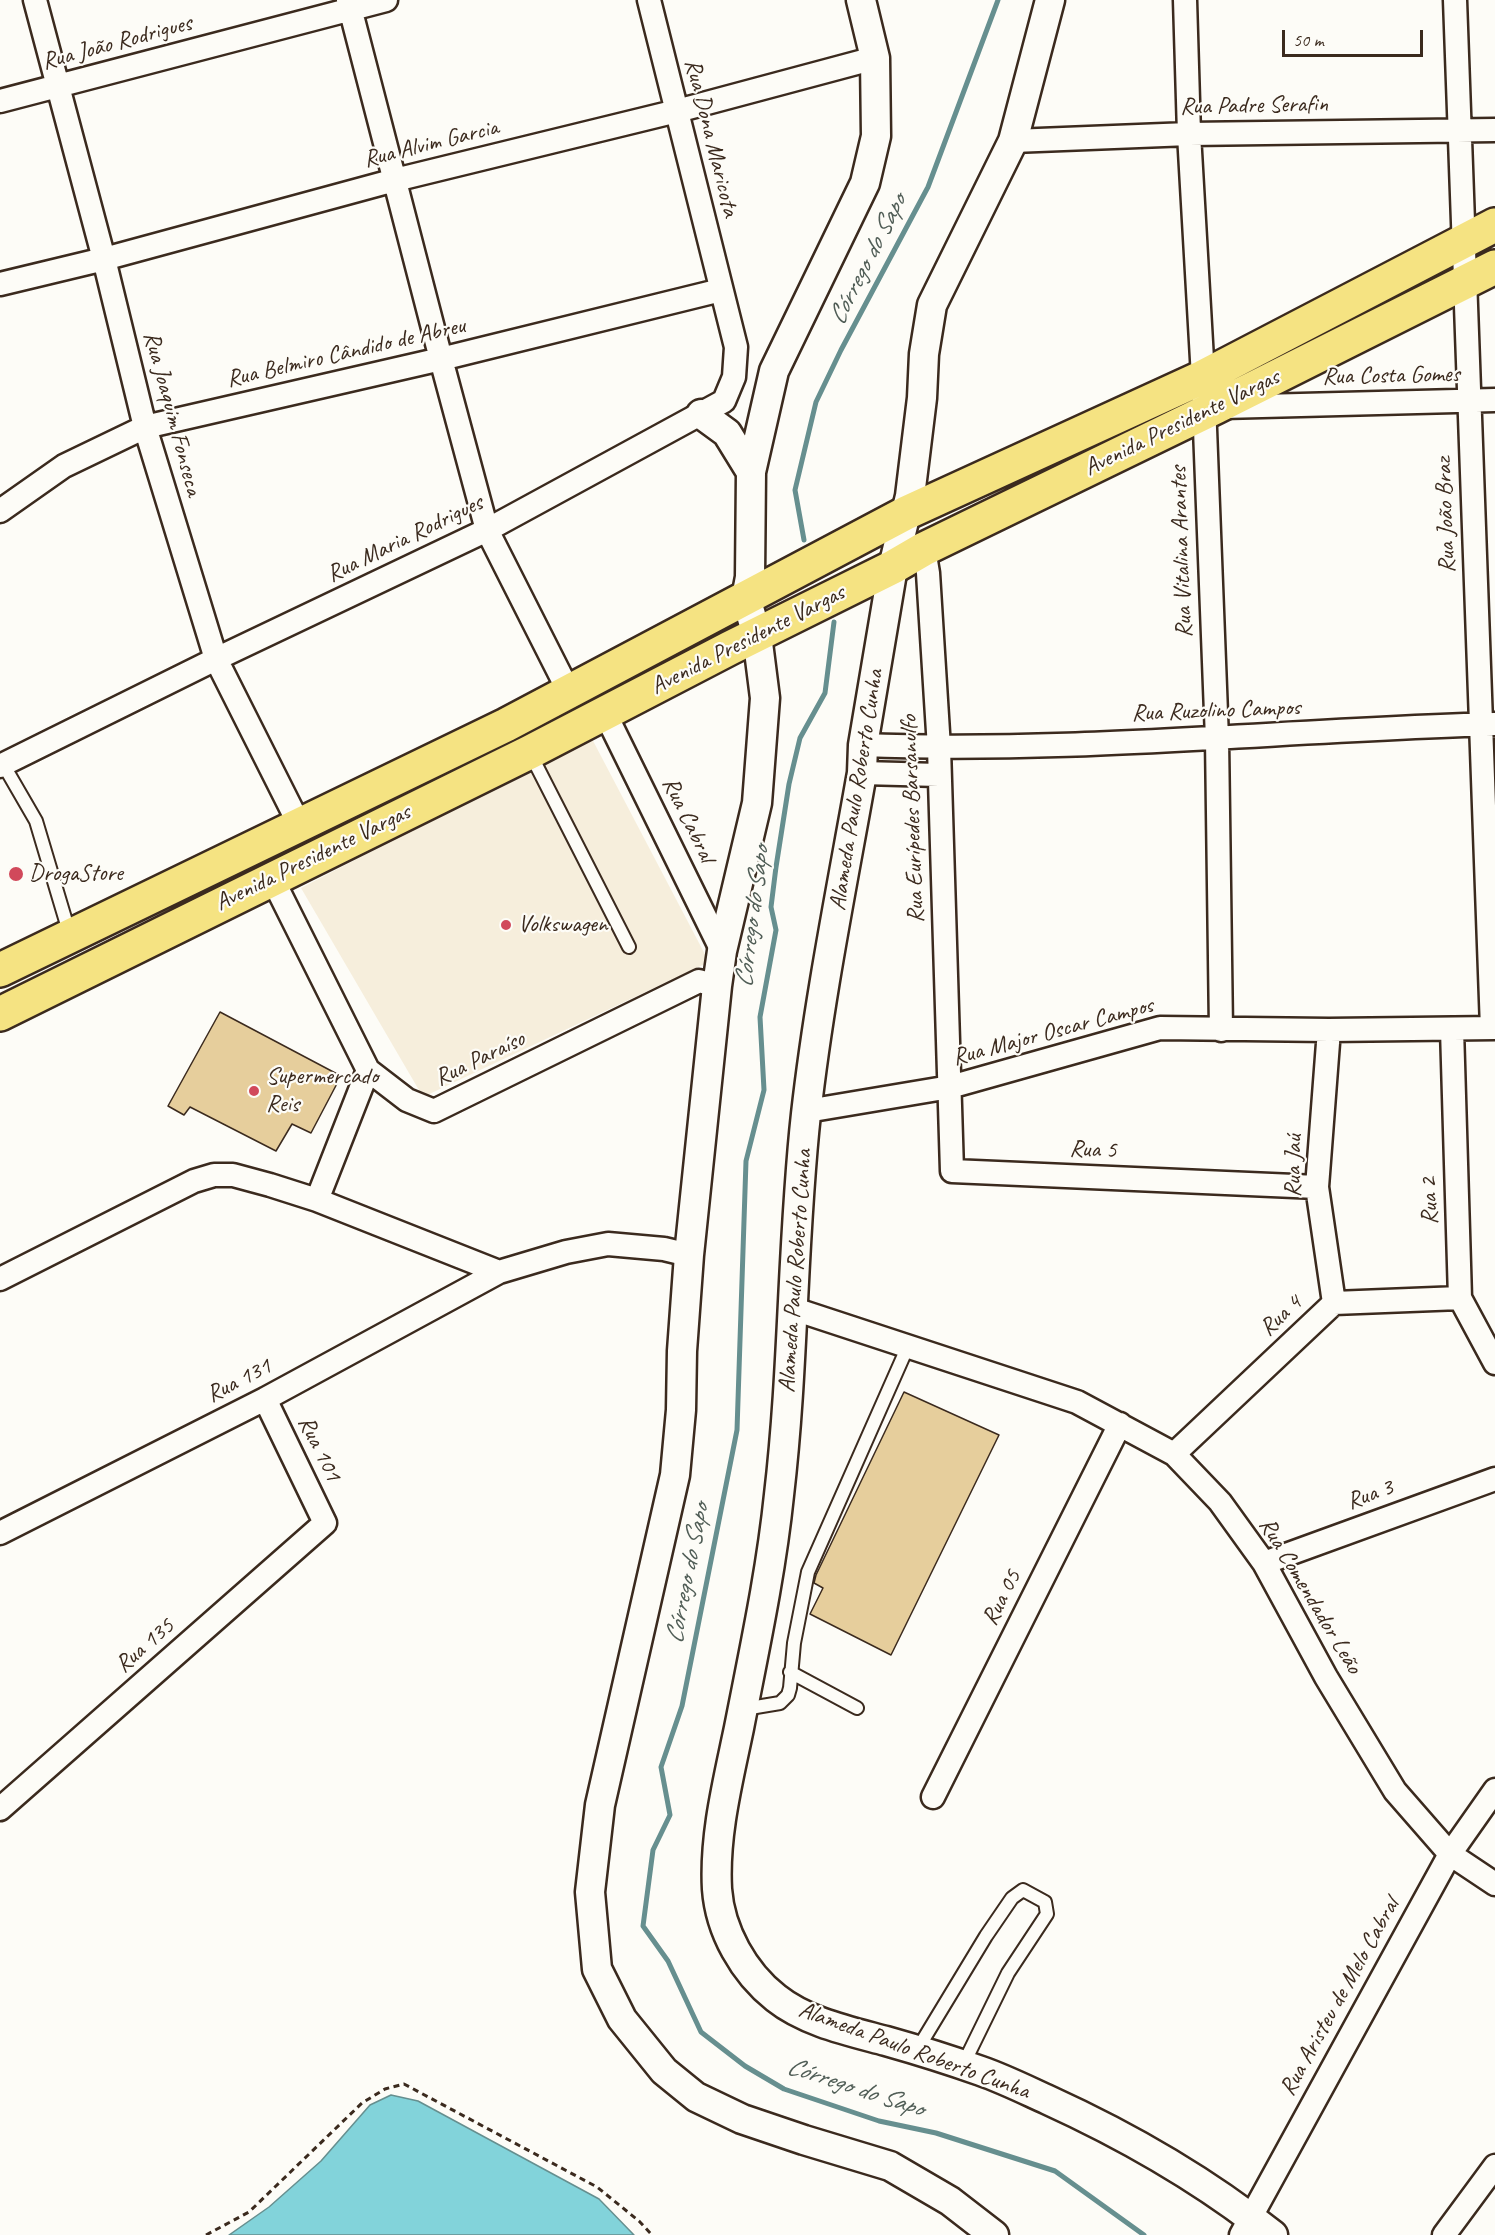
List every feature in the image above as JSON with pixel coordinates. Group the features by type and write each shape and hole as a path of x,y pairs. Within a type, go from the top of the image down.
{"main road":[{"name":"Avenida Presidente Vargas","path":"0,970 300,826 568,692 906,513 1203,377 1495,225"},
{"name":"Avenida Presidente Vargas","path":"0,1014 530,752 893,567 924,549 1210,410 1495,267"}],"street":[{"name":"Rua Joaquim Fonseca","path":"35,0 104,259 145,427 216,659 300,826"},
{"name":"Rua João Rodrigues","path":"0,101 350,5 386,0"},
{"name":"Rua Dona Maricota","path":"649,0 721,290"},
{"path":"861,0 875,58 876,136 865,183 774,371 751,472 750,578 746,598 757,635 765,698 757,803 722,951 717,986 689,1255 682,1352 681,1410 675,1475 600,1805 590,1892 597,1969 622,2019 664,2071 696,2097 742,2119 890,2166 950,2201 994,2235"},
{"name":"Alameda Paulo Roberto Cunha","path":"1050,0 1013,141 932,305 924,354 922,398 906,513 893,567 829,959 807,1111 800,1178 794,1309 779,1498 724,1802 717,1852 717,1895 728,1934 746,1967 777,1999 809,2017 986,2072 1099,2124 1171,2165 1245,2226 1273,2235"},
{"name":"Rua Vitalina Arantes","path":"1185,0 1189,134 1203,377 1210,410 1221,1030"},
{"name":"Rua João Braz","path":"1455,0 1469,401 1488,725 1494,1028"},
{"path":"350,5 487,530 568,692"},
{"name":"Rua Alvim Garcia","path":"0,284 104,259 395,180 677,111 875,58"},
{"name":"Rua Padre Serafin","path":"1013,141 1189,134 1495,130"},
{"name":"Rua Belmiro Cândido de Abreu","path":"0,511 64,466 145,427 441,359 721,290"},
{"name":"Rua Maria Rodrigues","path":"1,765 216,659 487,530 724,401 735,377 736,347 721,290"},
{"name":"Rua Costa Gomes","path":"1210,410 1495,400"},
{"path":"700,414 727,433 751,472"},
{"name":"Rua Eurípedes Barsanulfo","path":"924,549 928,573 939,748 950,1088"},
{"name":"Rua Cabral","path":"605,713 722,951"},
{"name":"Rua Ruzolino Campos","path":"862,759 939,748 1216,739 1488,725"},
{"path":"862,759 939,775"},
{"name":"Rua Paraíso","path":"272,878 368,1070 407,1100 435,1111 699,981 717,986"},
{"name":"Rua Major Oscar Campos","path":"807,1111 950,1088 1160,1028 1329,1030 1494,1028"},
{"name":"Rua 2","path":"1452,1029 1460,1298 1495,1363"},
{"name":"Rua Jaú","path":"1329,1030 1317,1187 1334,1303"},
{"path":"317,1200 368,1070"},
{"name":"Rua 5","path":"950,1088 952,1171 1317,1187"},
{"path":"0,1279 194,1181 214,1175 233,1175 317,1200 499,1272"},
{"name":"Rua 131","path":"0,1533 265,1399 499,1272 566,1252 608,1244 664,1249 689,1255"},
{"name":"Rua 4","path":"1174,1454 1334,1303 1460,1298"},
{"name":"Rua Comendador Leão","path":"794,1309 1077,1402 1174,1454 1220,1502 1264,1563 1326,1677 1395,1791 1450,1854 1495,1884"},
{"name":"Rua 101","path":"265,1399 325,1523"},
{"name":"Rua 05","path":"933,1797 1120,1424"},
{"name":"Rua 3","path":"1264,1563 1495,1479"},
{"name":"Rua 135","path":"0,1809 325,1523"},
{"name":"Rua Aristeu de Melo Cabral","path":"1245,2226 1450,1854 1495,1790"},
{"path":"1444,2235 1495,2166"}],"lane":[{"path":"530,752 629,947"},
{"path":"1,765 24,796 36,821 70,936"},
{"path":"742,1709 780,1703 788,1695 808,1572 908,1346"},
{"path":"790,1672 857,1708"},
{"path":"917,2050 986,1936 1012,1898 1023,1890 1045,1902 1047,1914 1008,1973 963,2065"}],"path":[{"path":"206,2235 249,2212 362,2103 385,2089 404,2084 597,2187 639,2221 652,2235"}],"shaded area":[{"name":"Volkswagen","path":"591,737 709,962 423,1097 301,888"}],"water":[{"path":"391,2095 418,2101 599,2199 634,2235 229,2235 269,2207 321,2161 370,2105"}],"building":[{"name":"Supermercado Reis","path":"220,1012 341,1076 311,1133 292,1124 276,1151 190,1107 184,1115 168,1106"},
{"path":"904,1392 999,1435 891,1655 810,1614 823,1588 814,1583 816,1575"}],"waterway":[{"name":"Córrego do Sapo","path":"804,540 795,490 816,402 841,350 928,187 998,0"},
{"name":"Córrego do Sapo","path":"834,622 825,693 800,738 789,784 776,867 771,907 776,930 760,1017 764,1090 746,1161 737,1430 682,1706 661,1767 670,1815 653,1850 643,1926 668,1961 701,2032 745,2066 784,2089 879,2121 936,2133 1055,2171 1144,2235"}],"place":[{"name":"DrogaStore","path":"16,874"},
{"name":"Volkswagen","path":"506,925"},
{"name":"Supermercado Reis","path":"254,1091"}]}
